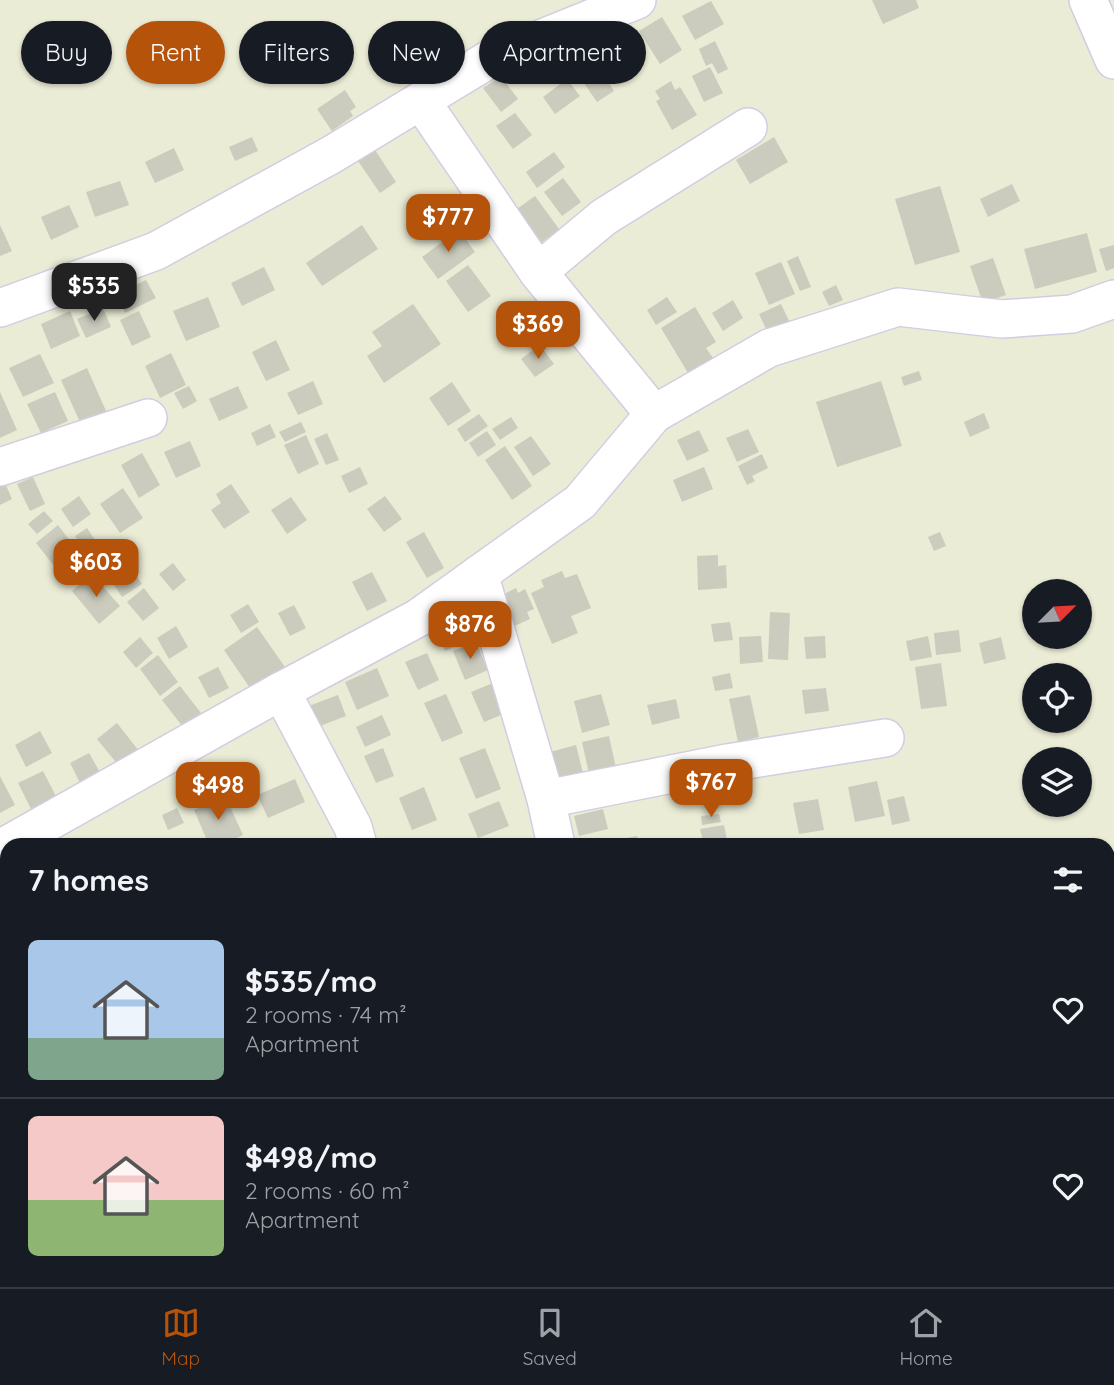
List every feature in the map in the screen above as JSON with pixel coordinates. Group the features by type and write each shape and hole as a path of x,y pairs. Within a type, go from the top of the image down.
{"street":[{"path":"0,308 156,251 331,155 488,60 637,0"},
{"path":"421,101 538,272 654,414"},
{"path":"538,272 604,217 748,127"},
{"path":"18,838 418,618 580,502 654,414 769,348 898,307 1002,319 1072,314 1114,299"},
{"path":"0,467 148,418"},
{"path":"479,574 546,799 554,838"},
{"path":"281,691 353,827 356,838"},
{"path":"546,799 727,764 885,738"}],"building":[{"path":"872,0 916,0 919,8 883,24"},
{"path":"711,1 724,24 695,40 682,16"},
{"path":"662,17 682,50 660,64 646,42 646,27"},
{"path":"715,41 728,69 718,74 712,63 706,66 699,49"},
{"path":"710,67 723,93 704,102 692,76"},
{"path":"671,81 675,90 680,87 697,115 672,130 656,101 660,99 655,91"},
{"path":"489,84 507,84 518,99 501,112 483,88"},
{"path":"560,84 571,84 580,96 555,114 543,97"},
{"path":"584,84 610,84 614,91 597,102"},
{"path":"345,90 356,107 350,111 353,116 332,131 317,109"},
{"path":"515,113 532,135 513,149 496,126"},
{"path":"252,137 258,151 235,161 229,147"},
{"path":"774,137 788,162 750,184 736,160"},
{"path":"174,148 184,170 155,183 145,162"},
{"path":"375,150 396,182 380,193 358,161"},
{"path":"554,152 565,167 537,188 526,172"},
{"path":"563,178 581,202 562,216 544,192"},
{"path":"120,181 129,205 95,217 86,192"},
{"path":"1012,184 1020,201 988,217 980,199"},
{"path":"940,186 960,252 915,265 895,199"},
{"path":"535,196 559,229 538,245 514,211"},
{"path":"69,205 79,227 51,240 41,217"},
{"path":"0,225 12,251 0,256"},
{"path":"362,225 378,249 322,286 306,263"},
{"path":"459,230 475,252 438,279 422,257"},
{"path":"1087,233 1097,272 1035,289 1024,249"},
{"path":"1114,245 1114,268 1106,271 1099,249"},
{"path":"798,256 811,287 800,291 787,261"},
{"path":"993,258 1006,295 983,303 970,266"},
{"path":"781,262 795,294 769,305 755,273"},
{"path":"468,265 491,296 468,312 446,281"},
{"path":"264,267 275,290 242,306 231,283"},
{"path":"146,280 156,298 125,313 116,294"},
{"path":"836,285 843,300 829,306 822,292"},
{"path":"208,297 220,327 186,341 173,311"},
{"path":"667,297 677,312 656,325 647,310"},
{"path":"733,300 743,318 723,331 712,313"},
{"path":"413,304 441,344 384,383 367,356 382,346 372,332"},
{"path":"781,304 790,323 768,333 759,314"},
{"path":"695,307 716,342 706,348 713,358 688,373 661,328"},
{"path":"103,308 111,327 86,338 77,319"},
{"path":"70,311 80,336 51,349 41,324"},
{"path":"139,311 151,337 132,346 120,320"},
{"path":"276,340 290,370 266,381 252,352"},
{"path":"540,345 554,364 535,377 521,359"},
{"path":"171,353 186,385 160,398 145,366"},
{"path":"40,354 54,383 23,397 9,368"},
{"path":"87,368 106,411 80,422 61,380"},
{"path":"919,371 922,380 904,386 901,377"},
{"path":"313,381 323,404 298,415 287,393"},
{"path":"881,381 902,446 837,467 816,402"},
{"path":"452,382 471,411 448,426 429,398"},
{"path":"189,386 197,401 183,409 174,393"},
{"path":"238,386 248,408 219,421 209,399"},
{"path":"0,392 17,430 0,438"},
{"path":"55,392 68,421 41,433 27,404"},
{"path":"984,413 990,428 970,437 964,422"},
{"path":"479,414 488,426 465,442 457,429"},
{"path":"511,417 518,428 500,440 492,429"},
{"path":"301,422 306,432 285,442 279,432"},
{"path":"270,424 276,437 257,446 251,433"},
{"path":"748,429 759,452 737,462 726,438"},
{"path":"699,430 709,451 687,461 677,440"},
{"path":"487,431 496,445 478,457 469,443"},
{"path":"327,433 339,460 326,465 314,439"},
{"path":"306,435 319,464 298,474 284,445"},
{"path":"531,436 551,464 533,476 514,447"},
{"path":"190,441 201,466 176,478 164,452"},
{"path":"505,446 532,486 512,500 485,460"},
{"path":"142,453 160,485 139,498 121,465"},
{"path":"762,454 768,468 752,476 755,481 747,485 738,466"},
{"path":"360,467 368,484 349,493 341,476"},
{"path":"704,467 713,489 682,502 673,480"},
{"path":"2,476 12,499 0,505 0,477"},
{"path":"33,477 45,504 30,511 17,484"},
{"path":"231,484 250,512 224,529 211,510 221,503 216,494"},
{"path":"123,488 143,518 120,533 100,504"},
{"path":"79,496 91,514 73,527 61,509"},
{"path":"385,496 402,519 384,532 367,509"},
{"path":"291,497 307,520 287,534 271,510"},
{"path":"44,511 53,521 37,534 28,524"},
{"path":"58,525 83,558 61,575 36,543"},
{"path":"87,528 95,540 83,548 75,536"},
{"path":"424,532 444,568 427,578 406,542"},
{"path":"940,532 946,546 934,551 928,537"},
{"path":"116,545 142,584 122,597 97,559"},
{"path":"718,555 718,566 726,565 727,588 698,590 697,556"},
{"path":"173,563 186,580 173,591 159,574"},
{"path":"562,571 565,578 577,574 591,608 571,616 578,633 552,644 531,593 544,587 541,580"},
{"path":"372,572 387,601 367,611 352,582"},
{"path":"92,574 120,606 99,624 72,591"},
{"path":"144,588 159,608 143,621 127,602"},
{"path":"516,588 518,593 525,589 534,609 527,612 530,619 510,628 496,598"},
{"path":"248,604 259,622 241,633 230,615"},
{"path":"294,605 306,628 290,636 278,613"},
{"path":"770,612 790,613 788,660 768,659"},
{"path":"463,616 473,638 445,651 435,629"},
{"path":"730,622 733,640 714,642 711,624"},
{"path":"176,626 188,647 169,659 157,638"},
{"path":"257,627 285,667 252,691 224,650"},
{"path":"959,630 961,652 936,655 934,633"},
{"path":"761,636 763,662 740,664 739,637"},
{"path":"825,636 826,658 806,659 804,637"},
{"path":"928,636 932,657 910,661 906,641"},
{"path":"140,637 153,653 136,668 123,652"},
{"path":"1001,637 1006,659 984,664 979,643"},
{"path":"476,642 488,670 465,680 453,651"},
{"path":"427,653 439,680 418,690 405,662"},
{"path":"158,655 178,682 160,696 140,669"},
{"path":"941,663 947,706 921,709 915,667"},
{"path":"218,667 229,688 209,698 198,677"},
{"path":"377,668 389,696 357,710 345,682"},
{"path":"730,673 733,688 715,691 712,677"},
{"path":"493,683 506,713 484,722 471,692"},
{"path":"180,686 201,713 183,727 162,700"},
{"path":"826,688 829,711 805,714 802,690"},
{"path":"446,694 463,733 442,742 424,703"},
{"path":"601,694 610,725 582,733 574,701"},
{"path":"338,695 346,716 315,728 306,707"},
{"path":"750,695 759,737 738,742 729,699"},
{"path":"676,699 680,718 652,725 647,705"},
{"path":"382,715 391,735 365,747 356,727"},
{"path":"117,723 139,751 119,766 97,739"},
{"path":"40,731 52,753 26,767 15,745"},
{"path":"609,736 617,773 590,778 582,742"},
{"path":"576,745 584,777 558,784 550,752"},
{"path":"383,748 394,776 376,783 364,756"},
{"path":"485,748 501,789 476,799 459,758"},
{"path":"89,753 101,774 81,785 70,763"},
{"path":"210,762 221,787 187,802 176,778"},
{"path":"43,771 60,804 35,817 18,783"},
{"path":"0,776 15,805 0,813"},
{"path":"295,779 305,802 268,818 257,795"},
{"path":"877,781 885,816 855,822 848,787"},
{"path":"424,787 437,820 412,830 399,798"},
{"path":"225,796 243,835 236,838 206,838 194,810"},
{"path":"904,796 910,821 892,825 887,800"},
{"path":"818,799 824,830 799,834 793,803"},
{"path":"499,801 509,826 478,838 468,814"},
{"path":"177,808 184,823 168,830 162,815"},
{"path":"603,809 608,829 579,836 574,816"},
{"path":"719,814 721,822 702,825 701,816"},
{"path":"724,825 727,838 702,838 700,829"}]}
